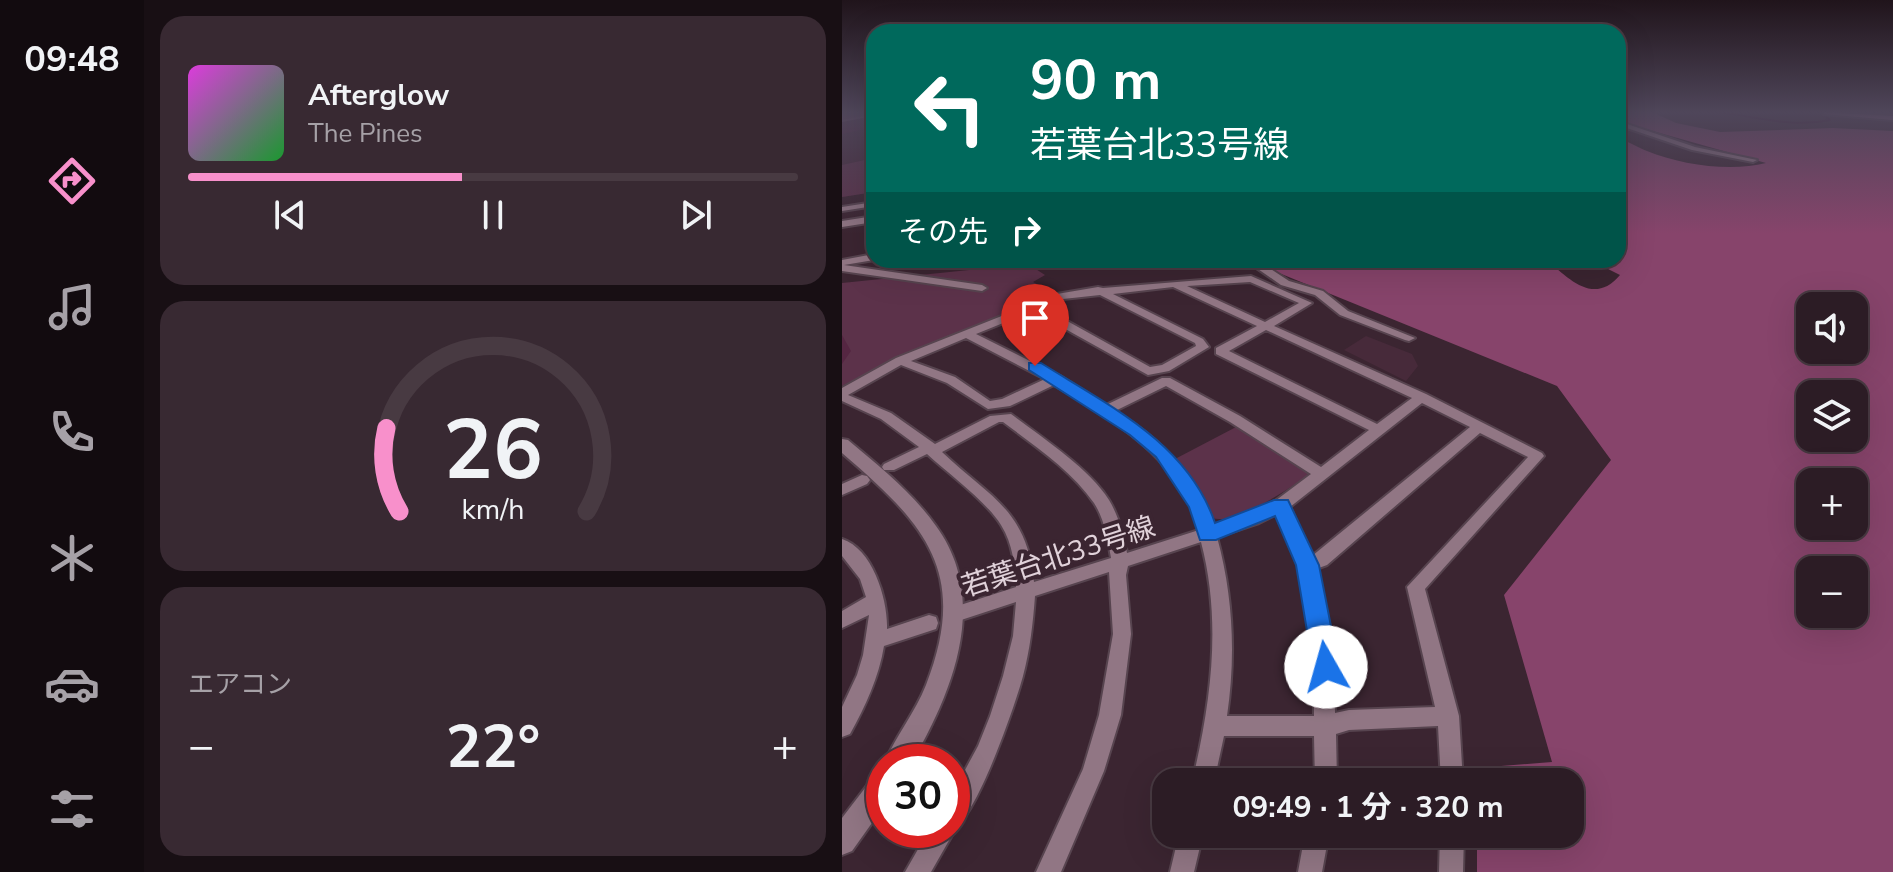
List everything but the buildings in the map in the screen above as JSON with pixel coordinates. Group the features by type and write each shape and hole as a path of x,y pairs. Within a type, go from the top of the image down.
{"street":[{"path":"1714,153 1753,160"},
{"path":"842,209 866,205"},
{"path":"842,224 866,220"},
{"path":"842,265 866,259"},
{"path":"842,265 982,288"},
{"path":"1262,268 1285,283 1319,293 1344,313 1409,338"},
{"path":"842,395 900,361 1069,294 1251,279 1307,303 1220,351 1379,430"},
{"path":"1174,284 1421,397 1537,456 1416,587 1448,716 1451,768"},
{"path":"1034,307 1148,371 1165,368 1203,347 1199,341 1098,290"},
{"path":"966,334 1056,379 1162,453 1199,506 1208,534 1222,632 1223,682 1218,726 1207,768"},
{"path":"900,361 951,380 988,405 1005,403 1056,379"},
{"path":"1105,411 1166,381 1235,419 1322,474"},
{"path":"842,395 877,408 932,448 987,497 1011,527 1023,560 1026,593 1019,647 1004,712 970,787"},
{"name":"若葉台北33号線","path":"952,615 1208,534 1281,505 1421,397"},
{"path":"889,467 995,419 1006,417 1068,465 1102,502 1120,561 1117,575 1122,634 1110,715 1088,783 1048,872"},
{"path":"1307,565 1321,560 1480,426"},
{"path":"842,444 906,505 940,547 953,592 950,648 908,744"},
{"path":"842,490 862,480"},
{"path":"1281,505 1307,565 1323,639 1326,768"},
{"path":"842,727 850,697 875,641 879,620 869,578 844,551"},
{"path":"842,620 876,600"},
{"path":"875,641 929,623"},
{"path":"1218,726 1326,726 1349,720 1448,716"},
{"path":"842,841 866,808"},
{"path":"917,872 932,848"},
{"path":"1182,872 1188,848"},
{"path":"1310,872 1314,848"},
{"path":"1451,872 1452,848"}],"shaded area":[{"path":"842,153 866,153 866,193 842,197"},
{"path":"1626,153 1651,153 1690,163 1722,167 1766,163 1730,153 1893,153 1893,872 1477,872 1477,848 1584,848 1584,768 1476,768 1552,762 1504,595 1611,460 1557,386 1270,268 1556,268 1582,286 1601,288 1620,275 1606,268 1626,268"},
{"path":"866,160 866,193 842,197 842,165"},
{"path":"989,268 1034,268 1045,275 1033,282 1055,294 892,360 842,386 842,283"},
{"path":"1366,336 1412,354 1418,366 1406,381 1344,350"},
{"path":"1238,426 1308,471 1307,476 1247,512 1234,517 1212,518 1175,459"}],"route":[{"path":"1035,366 1137,431 1162,453 1199,506 1208,534 1253,519 1281,505 1307,565 1318,606 1326,667"}]}
